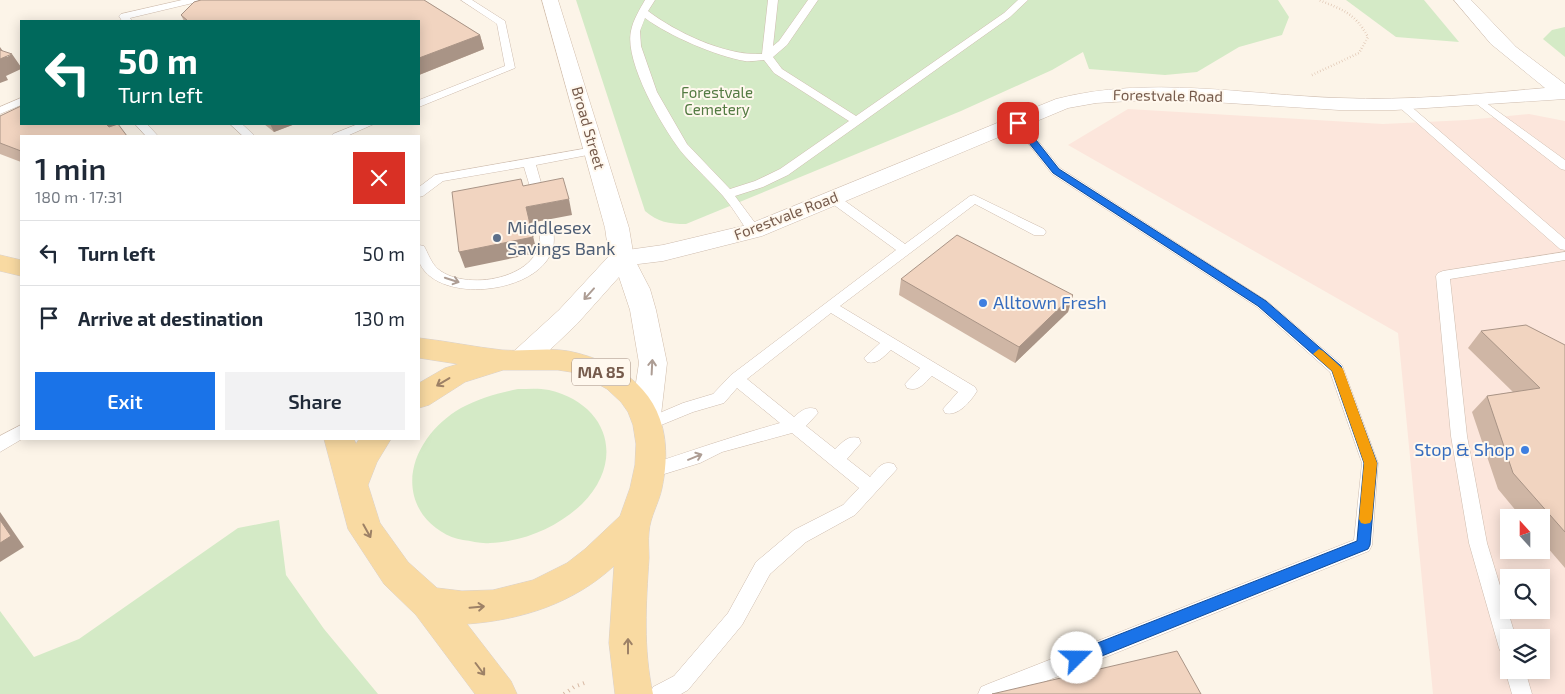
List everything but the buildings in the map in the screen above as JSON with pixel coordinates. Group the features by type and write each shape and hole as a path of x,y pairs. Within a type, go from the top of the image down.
{"main road":[{"path":"0,263 20,268"},
{"name":"MA 85","path":"420,348 513,359 540,358 576,362 608,375 634,395 647,420 651,452 646,488 633,525 627,600 628,669 634,694"},
{"path":"420,395 455,374 513,359"},
{"path":"339,440 365,529 396,574 428,603 498,694"},
{"path":"352,485 363,457 375,440"},
{"path":"428,603 465,608 505,604 544,593 579,575 610,551 633,525"}],"street":[{"name":"Broad Street","path":"550,0 617,228 622,258 637,289 653,363 647,420"},
{"path":"1462,0 1496,41 1525,65 1564,92"},
{"name":"Forestvale Road","path":"622,258 662,254 754,231 1018,123 1063,102 1109,94 1162,93 1340,104 1403,105 1564,92"},
{"path":"513,359 568,317 622,258"}],"lane":[{"path":"126,20 124,16 194,0"},
{"path":"420,104 510,68 502,23 466,0"},
{"path":"650,0 634,33 644,75 664,117 683,146 728,194 754,231"},
{"path":"773,0 767,57 778,71 856,121"},
{"path":"643,12 678,34 716,49 746,58 767,57 783,43 814,0"},
{"path":"728,194 759,184 784,172 1007,14 1022,0"},
{"path":"1478,100 1565,166"},
{"path":"0,111 20,101"},
{"path":"1403,105 1565,246"},
{"path":"988,694 1363,545 1370,463 1337,369 1262,304 1056,171 1018,123"},
{"path":"142,125 151,135"},
{"path":"237,125 248,135"},
{"path":"340,135 365,125"},
{"path":"420,192 439,178 594,151"},
{"path":"530,162 538,197"},
{"path":"834,198 905,250"},
{"path":"647,420 718,399 736,379 830,306 974,199 1039,232"},
{"path":"420,251 433,273 454,282 474,285 500,283 523,274 540,260 548,241 545,226"},
{"path":"1503,629 1478,543 1459,436 1444,276 1565,256"},
{"path":"830,306 969,392 951,409"},
{"path":"872,358 890,343"},
{"path":"913,384 931,368"},
{"path":"736,379 870,487"},
{"path":"648,472 694,458 718,447 794,426 810,413"},
{"path":"0,445 20,432"},
{"path":"836,459 853,443"},
{"path":"660,694 681,683 734,619 763,568 800,536 849,510 888,469"},
{"path":"1518,679 1522,694"}],"path":[{"path":"1312,75 1359,54 1368,37 1360,22 1341,9 1319,0"},
{"path":"564,694 574,686 587,682"}],"shaded area":[{"path":"1128,109 1383,124 1467,120 1529,114 1565,121 1565,694 1433,694 1398,333 1068,145"}],"green space":[{"name":"Forestvale Cemetery","path":"576,0 1278,0 1289,17 1282,35 1239,47 1197,72 1165,75 1089,69 1083,52 1052,70 961,111 686,224 680,224 659,220 645,211"},
{"path":"1346,0 1424,0 1459,42 1396,37"},
{"path":"1565,27 1565,57 1543,39 1552,30"},
{"path":"518,389 549,390 569,397 585,408 597,421 604,436 606,452 604,470 596,487 582,504 562,520 539,532 502,542 480,543 457,539 436,528 423,515 415,500 412,485 413,470 418,455 436,428 461,408 489,396"},
{"path":"279,520 286,575 324,629 378,694 0,694 0,611 34,657 79,639 238,528"}],"slow traffic":[{"path":"1319,354 1337,369 1370,463 1365,519"}],"place":[{"name":"Middlesex Savings Bank","path":"497,238"},
{"name":"Alltown Fresh","path":"983,303"},
{"name":"Stop & Shop","path":"1525,450"}],"route":[{"path":"1018,123 1056,171 1262,304 1337,369 1370,463 1363,545 1077,658"}]}
